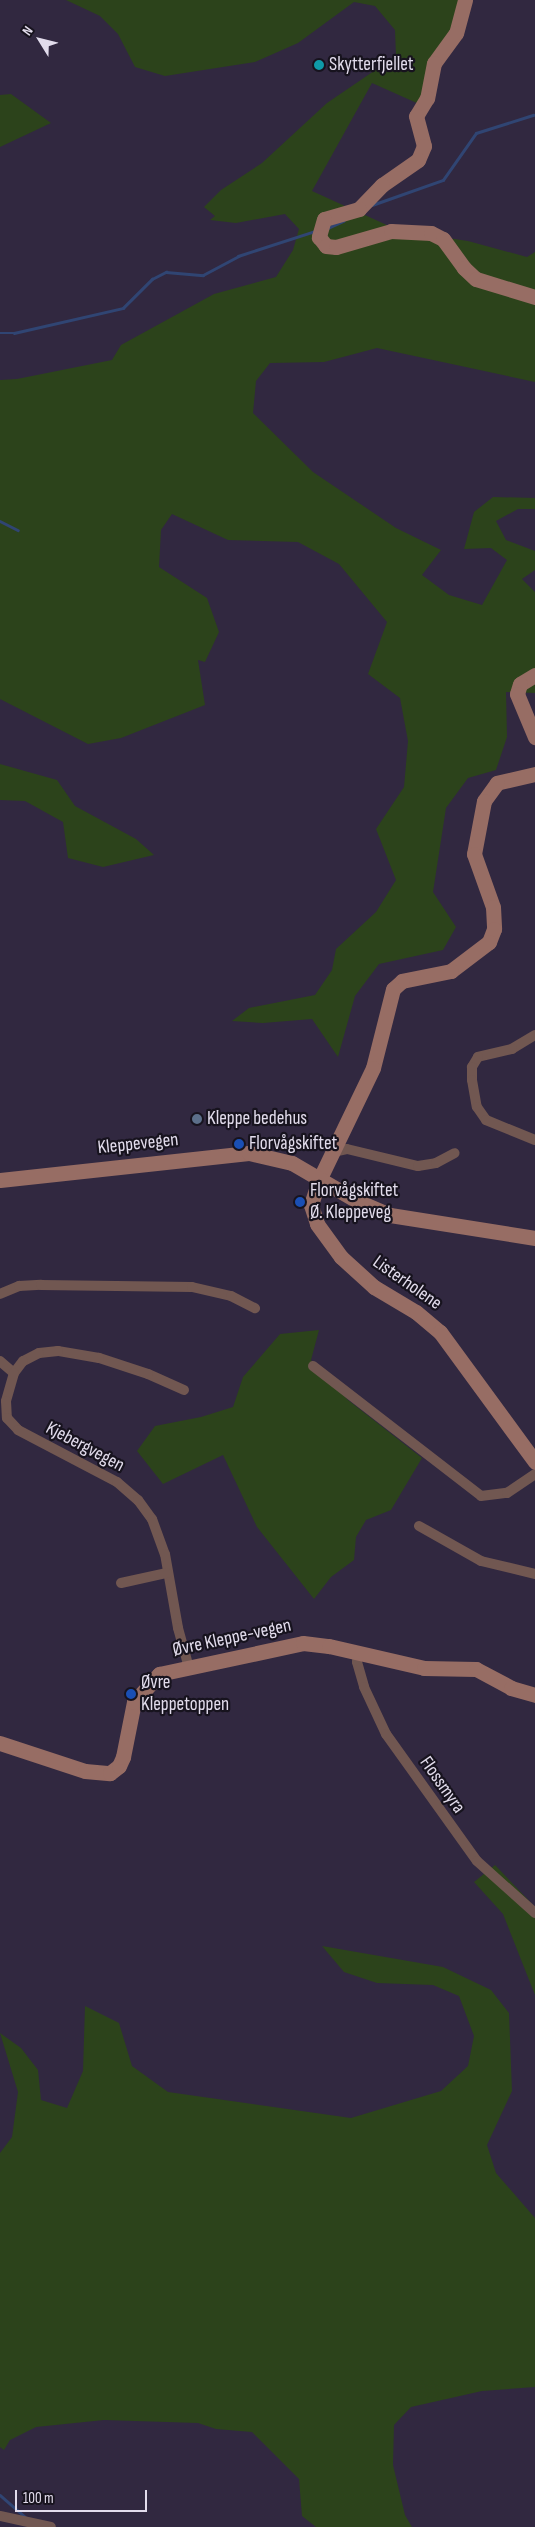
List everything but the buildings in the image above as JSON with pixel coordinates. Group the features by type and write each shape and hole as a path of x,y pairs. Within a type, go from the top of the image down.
{"street":[{"path":"465,0 456,33 434,63 427,98 416,116 424,146 418,160 382,185 359,209 324,219 319,237 326,246 336,247 391,231 431,233 444,239 464,268 476,279 535,297"},
{"path":"535,675 520,684 517,694 535,737"},
{"name":"Listerholene","path":"535,774 497,783 484,801 474,854 494,907 494,929 489,942 451,971 408,979 393,989 373,1068 319,1180 311,1205 317,1224 331,1246 374,1288 434,1326 535,1462"},
{"path":"535,1035 512,1049 478,1057 472,1066 472,1080 477,1107 486,1120 535,1140"},
{"path":"333,1152 347,1149 418,1166 436,1163 454,1153"},
{"name":"Kleppevegen","path":"0,1180 234,1153 278,1158 357,1202 390,1215 535,1238"},
{"path":"0,1294 19,1286 41,1285 192,1287 231,1296 255,1308"},
{"path":"0,1361 14,1372 31,1355 68,1350 141,1371 184,1390"},
{"path":"313,1366 481,1496 507,1493 535,1474"},
{"name":"Kjebergvegen","path":"14,1372 6,1401 9,1421 24,1434 102,1472 132,1494 152,1519 162,1542 167,1574 188,1668"},
{"path":"419,1526 487,1563 535,1574"},
{"path":"121,1583 167,1574"},
{"name":"Øvre Kleppe-vegen","path":"0,1743 85,1771 110,1773 119,1766 123,1756 134,1702 141,1691 159,1674 297,1644 323,1645 424,1668 476,1669 511,1688 535,1695"},
{"name":"Flossmyra","path":"358,1653 357,1662 364,1687 386,1734 477,1861 535,1914"},
{"path":"0,2516 50,2527"}],"green space":[{"path":"66,0 460,0 456,31 419,104 372,83 312,191 400,231 468,241 527,257 535,252 535,382 377,348 324,362 270,363 256,381 253,413 313,472 396,528 441,550 422,575 449,595 482,605 507,560 491,548 464,549 474,512 493,497 535,498 535,509 518,509 496,521 506,540 535,551 535,570 522,579 535,592 535,693 506,692 507,737 496,770 468,778 446,808 433,892 456,927 443,950 379,964 355,996 338,1057 312,1019 263,1023 232,1021 249,1008 315,995 332,970 336,949 376,912 396,880 376,829 404,787 408,741 400,698 368,674 387,622 339,564 298,542 228,540 172,514 161,530 159,567 207,598 219,632 205,662 198,660 205,705 121,738 88,744 0,699 0,380 17,379 112,360 121,345 214,294 276,277 293,250 299,229 285,214 236,223 210,220 215,216 204,207 221,190 262,163 327,103 396,56 395,30 375,6 354,2 298,43 255,62 165,76 135,67 118,34 100,16"},
{"path":"11,94 51,123 0,147 0,95"},
{"path":"0,764 57,780 75,806 136,839 154,855 103,867 68,858 63,822 25,801 0,800"},
{"path":"319,1330 311,1360 348,1400 422,1458 391,1510 366,1520 356,1537 354,1560 331,1577 314,1599 257,1527 223,1455 163,1484 137,1451 155,1426 201,1417 233,1407 243,1377 280,1334"},
{"path":"495,1865 535,1907 535,1995 503,1914 474,1882"},
{"path":"322,1946 443,1967 491,1990 509,2013 512,2091 487,2145 496,2173 535,2218 535,2387 482,2391 411,2407 394,2425 393,2465 405,2515 412,2527 316,2527 302,2516 299,2479 252,2432 216,2429 198,2423 104,2420 36,2427 10,2440 4,2450 0,2447 0,2153 12,2137 18,2092 0,2033 21,2048 38,2070 41,2100 67,2108 83,2071 85,2006 119,2023 132,2066 168,2092 351,2118 441,2091 468,2066 474,2036 459,1996 433,1985 377,1983 344,1972"}],"waterway":[{"path":"372,205 443,180 476,133 533,115"},
{"path":"328,228 343,221"},
{"path":"0,333 14,333 123,308 152,279 166,272 203,275 238,256 315,231"},
{"path":"0,521 18,530"},
{"path":"0,2495 25,2517"}],"place":[{"name":"Skytterfjellet","path":"319,65"},
{"name":"Kleppe bedehus","path":"197,1119"},
{"name":"Florvågskiftet","path":"239,1144"},
{"name":"Florvågskiftet Ø. Kleppeveg","path":"300,1202"},
{"name":"Øvre Kleppetoppen","path":"131,1694"}]}
